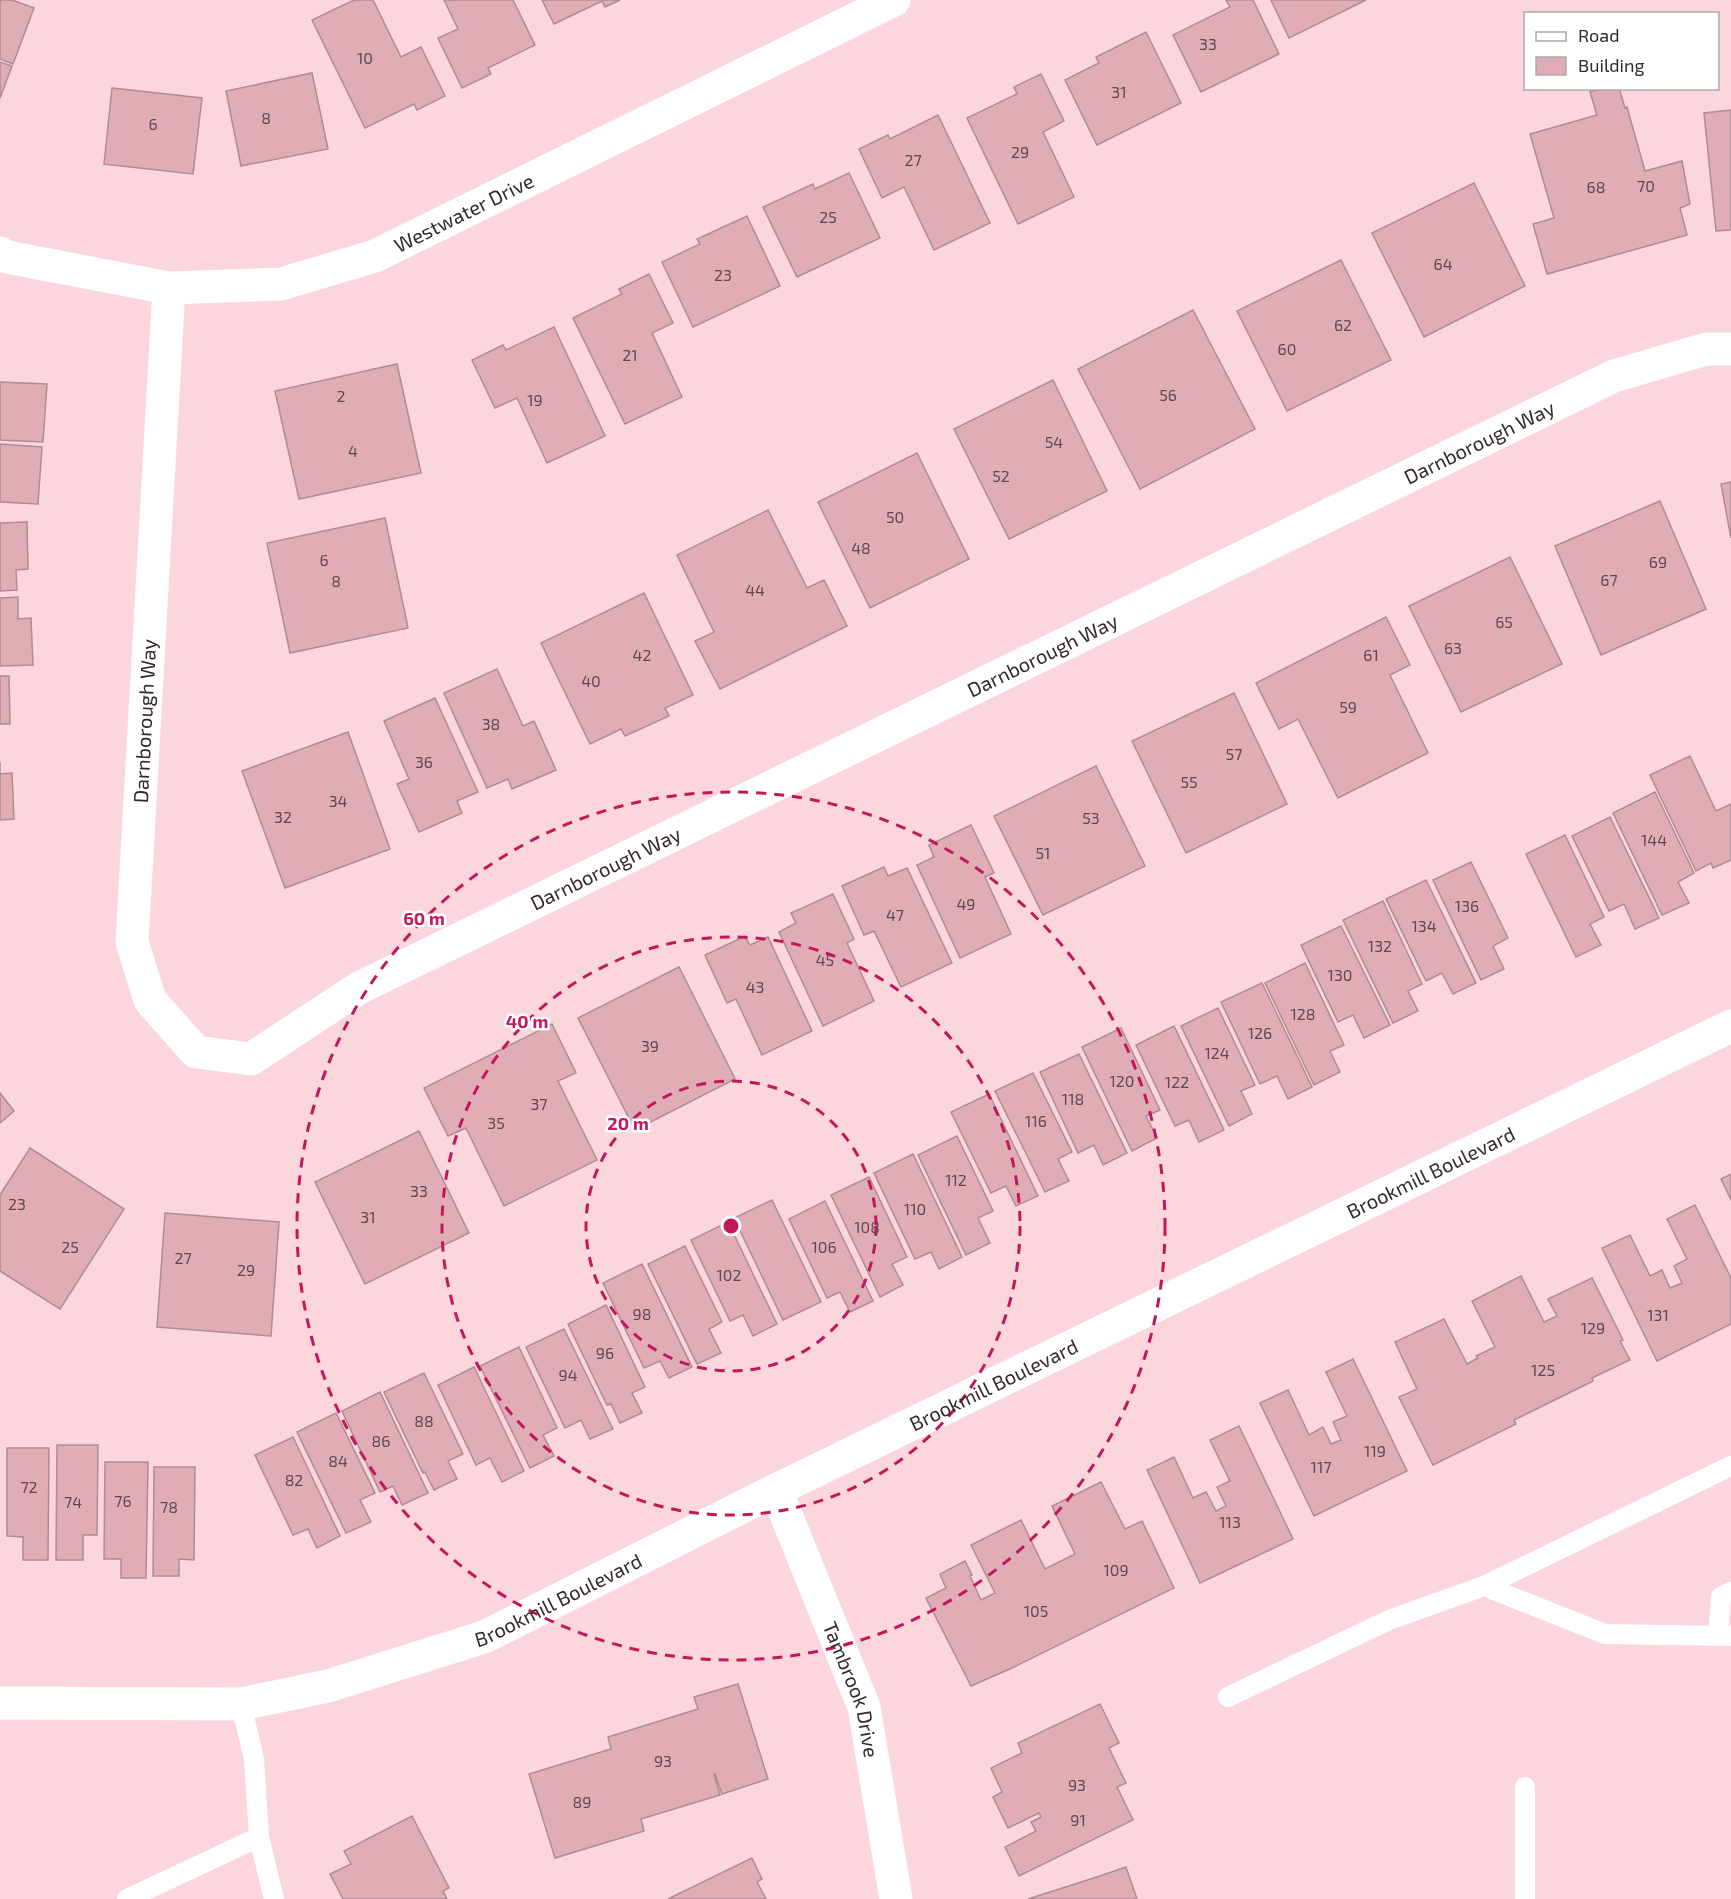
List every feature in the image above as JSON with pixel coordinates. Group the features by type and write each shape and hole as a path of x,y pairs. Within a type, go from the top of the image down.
{"street":[{"name":"Westwater Drive","path":"0,253 7,257 169,288 281,284 375,256 894,0"},
{"name":"Darnborough Way","path":"169,288 132,942 150,1000 196,1052 251,1059 359,988 1614,376 1706,349 1731,349"},
{"name":"Brookmill Boulevard","path":"0,1703 241,1704 328,1686 484,1637 776,1490 1731,1026"},
{"name":"Tambrook Drive","path":"776,1490 864,1707 896,1899"}],"lane":[{"path":"1228,1696 1389,1620 1484,1586 1731,1466"},
{"path":"1484,1586 1605,1634 1724,1636 1721,1597 1731,1592"},
{"path":"241,1704 254,1759 259,1837 274,1899"},
{"path":"1525,1787 1525,1899"},
{"path":"127,1899 259,1837"}],"building":[{"path":"0,0 12,0 34,8 13,64 0,59"},
{"path":"354,0 373,0 401,57 421,47 445,96 417,110 414,104 365,128 312,20"},
{"path":"444,0 513,0 535,45 488,68 491,74 462,88 438,38 458,29"},
{"path":"542,0 620,0 605,7 602,1 554,24"},
{"path":"1226,0 1253,0 1279,54 1201,92 1173,35 1230,7"},
{"path":"1271,0 1366,0 1289,38"},
{"path":"1146,32 1181,103 1097,145 1065,80 1099,63 1096,57"},
{"path":"0,62 12,66 0,98"},
{"path":"312,73 328,149 241,166 226,91"},
{"path":"1041,74 1064,121 1043,132 1074,197 1018,224 967,118 1017,94 1014,87"},
{"path":"112,88 202,98 193,174 104,164"},
{"path":"1620,90 1625,108 1627,107 1645,171 1682,161 1690,204 1680,208 1687,235 1547,274 1533,224 1554,218 1530,134 1597,115 1590,92"},
{"path":"1731,110 1731,230 1716,231 1704,113"},
{"path":"938,115 990,223 934,250 904,187 882,198 859,149 888,135 890,139"},
{"path":"849,173 880,238 797,277 763,207 813,184 815,189"},
{"path":"1474,183 1525,286 1424,337 1372,233"},
{"path":"747,216 780,286 693,327 662,262 700,244 697,239"},
{"path":"1341,260 1391,360 1287,411 1237,311"},
{"path":"649,274 673,323 652,333 682,397 625,424 573,318 622,294 619,289"},
{"path":"1193,310 1255,429 1140,489 1078,369"},
{"path":"554,327 605,436 547,463 517,398 495,408 472,360 503,345 506,350"},
{"path":"397,364 421,473 299,499 275,391"},
{"path":"1053,380 1107,491 1009,539 954,429"},
{"path":"0,382 47,384 43,442 0,440"},
{"path":"0,444 42,447 38,504 0,502"},
{"path":"917,453 969,559 870,608 818,502"},
{"path":"1731,482 1731,538 1721,484"},
{"path":"1660,501 1706,609 1601,655 1555,546"},
{"path":"768,510 807,588 824,580 847,626 720,689 695,641 714,632 677,555"},
{"path":"385,518 408,628 290,653 267,543"},
{"path":"27,522 28,569 16,570 17,590 0,591 0,523"},
{"path":"1510,557 1562,664 1461,712 1409,606"},
{"path":"644,593 693,695 665,708 669,716 625,736 621,729 590,744 541,643"},
{"path":"18,597 18,619 31,618 33,665 0,666 0,598"},
{"path":"1386,617 1410,665 1390,675 1428,753 1338,798 1298,719 1279,729 1256,683"},
{"path":"497,669 523,726 534,721 556,770 512,789 508,779 487,788 444,693"},
{"path":"0,676 9,676 10,724 0,724"},
{"path":"1234,693 1287,804 1186,853 1132,741"},
{"path":"435,698 478,792 457,801 462,813 419,832 397,784 409,779 384,721"},
{"path":"348,732 390,849 285,888 242,771"},
{"path":"1690,756 1716,811 1731,804 1731,860 1713,868 1711,863 1696,871 1650,775"},
{"path":"1096,766 1145,866 1043,915 994,816"},
{"path":"12,773 14,819 0,820 0,774"},
{"path":"1655,792 1694,873 1678,882 1689,903 1662,915 1613,813"},
{"path":"1610,817 1659,918 1635,929 1624,904 1609,911 1572,836"},
{"path":"971,825 994,873 985,877 1011,934 960,958 917,865 934,857 929,845"},
{"path":"1565,835 1604,917 1590,924 1601,945 1576,957 1526,854"},
{"path":"1471,862 1508,938 1493,946 1504,969 1481,980 1433,880"},
{"path":"884,867 888,876 907,868 952,963 901,987 874,931 864,935 842,886"},
{"path":"1426,880 1476,983 1453,994 1442,973 1426,981 1386,899"},
{"path":"833,894 854,939 847,943 874,1001 823,1026 779,932 796,923 791,913"},
{"path":"1383,901 1422,984 1408,991 1418,1011 1393,1023 1343,920"},
{"path":"1341,926 1390,1025 1364,1038 1353,1015 1338,1022 1301,945"},
{"path":"745,936 750,945 768,937 812,1031 762,1055 736,999 727,1003 705,955"},
{"path":"1305,963 1344,1045 1330,1051 1340,1072 1314,1085 1265,983"},
{"path":"679,967 735,1079 635,1130 578,1018"},
{"path":"1262,983 1312,1087 1288,1099 1277,1076 1260,1084 1221,1002"},
{"path":"1218,1008 1255,1085 1241,1091 1252,1114 1229,1126 1181,1026"},
{"path":"552,1024 576,1073 558,1081 597,1160 504,1206 466,1128 448,1136 424,1088"},
{"path":"1174,1026 1224,1130 1199,1142 1189,1120 1175,1126 1136,1045"},
{"path":"1121,1028 1160,1110 1146,1116 1157,1138 1132,1151 1082,1047"},
{"path":"1079,1054 1127,1153 1103,1165 1094,1145 1078,1153 1040,1072"},
{"path":"1033,1073 1072,1152 1058,1159 1069,1181 1045,1192 995,1091"},
{"path":"0,1093 14,1111 0,1123"},
{"path":"989,1094 1038,1196 1016,1206 1006,1186 991,1193 951,1112"},
{"path":"419,1131 469,1233 365,1284 315,1182"},
{"path":"957,1136 993,1211 978,1218 990,1243 966,1255 918,1155"},
{"path":"30,1148 124,1209 60,1309 0,1271 0,1195"},
{"path":"913,1154 962,1257 939,1269 931,1252 915,1259 874,1173"},
{"path":"1731,1174 1731,1200 1721,1179"},
{"path":"869,1177 907,1257 892,1264 903,1285 880,1297 831,1195"},
{"path":"772,1200 821,1302 783,1320 734,1218"},
{"path":"825,1201 873,1301 850,1312 840,1292 827,1298 789,1219"},
{"path":"1695,1205 1731,1278 1731,1324 1657,1361 1602,1248 1630,1235 1650,1276 1662,1270 1670,1288 1682,1283 1674,1266 1687,1259 1667,1219"},
{"path":"165,1213 279,1222 271,1336 157,1327"},
{"path":"728,1222 777,1324 753,1336 743,1315 730,1321 691,1240"},
{"path":"685,1246 722,1322 709,1329 721,1353 697,1364 648,1264"},
{"path":"642,1264 692,1367 669,1378 660,1361 644,1368 603,1283"},
{"path":"1521,1276 1544,1322 1557,1316 1548,1299 1592,1278 1623,1340 1620,1341 1630,1360 1514,1420 1516,1424 1433,1465 1399,1397 1417,1389 1395,1342 1444,1319 1467,1364 1478,1358 1476,1356 1495,1347 1472,1301"},
{"path":"606,1305 645,1387 632,1393 642,1413 620,1423 611,1404 607,1405 568,1324"},
{"path":"564,1329 613,1429 590,1439 581,1420 565,1428 526,1347"},
{"path":"519,1347 557,1428 543,1435 554,1456 530,1468 480,1366"},
{"path":"1353,1359 1407,1471 1314,1516 1260,1403 1288,1390 1309,1435 1323,1427 1331,1444 1341,1440 1333,1422 1347,1416 1326,1372"},
{"path":"474,1367 524,1471 502,1482 490,1458 476,1465 438,1385"},
{"path":"424,1373 463,1454 448,1461 457,1479 434,1490 425,1472 423,1473 384,1392"},
{"path":"380,1392 428,1493 402,1505 393,1486 380,1492 342,1411"},
{"path":"336,1413 375,1493 360,1500 371,1522 346,1533 297,1432"},
{"path":"1239,1426 1293,1539 1200,1583 1147,1470 1174,1457 1193,1498 1206,1492 1216,1511 1226,1506 1217,1487 1230,1481 1210,1440"},
{"path":"293,1437 340,1536 317,1548 308,1529 293,1535 255,1455"},
{"path":"57,1445 98,1445 97,1535 83,1535 83,1560 56,1560"},
{"path":"7,1448 49,1448 48,1560 23,1560 23,1537 7,1536"},
{"path":"105,1462 148,1462 146,1578 121,1578 121,1559 104,1559"},
{"path":"154,1467 195,1467 194,1560 179,1559 179,1576 153,1576"},
{"path":"1101,1482 1125,1529 1142,1521 1174,1588 971,1686 926,1598 946,1588 940,1574 965,1561 981,1600 995,1593 971,1545 1021,1520 1045,1569 1075,1554 1052,1506"},
{"path":"738,1684 768,1779 722,1794 714,1774 720,1795 641,1819 644,1831 555,1858 529,1774 611,1749 608,1737 698,1709 694,1697"},
{"path":"1100,1704 1119,1743 1109,1748 1126,1783 1117,1787 1133,1820 1019,1876 1005,1847 1036,1831 1031,1822 1041,1817 1039,1813 1008,1828 993,1797 1002,1792 991,1768 1022,1753 1018,1743"},
{"path":"412,1816 449,1888 443,1891 447,1899 343,1899 330,1874 351,1864 344,1851"},
{"path":"752,1858 762,1879 757,1882 766,1899 668,1899"},
{"path":"1126,1867 1137,1899 1028,1899 1100,1876"}]}
